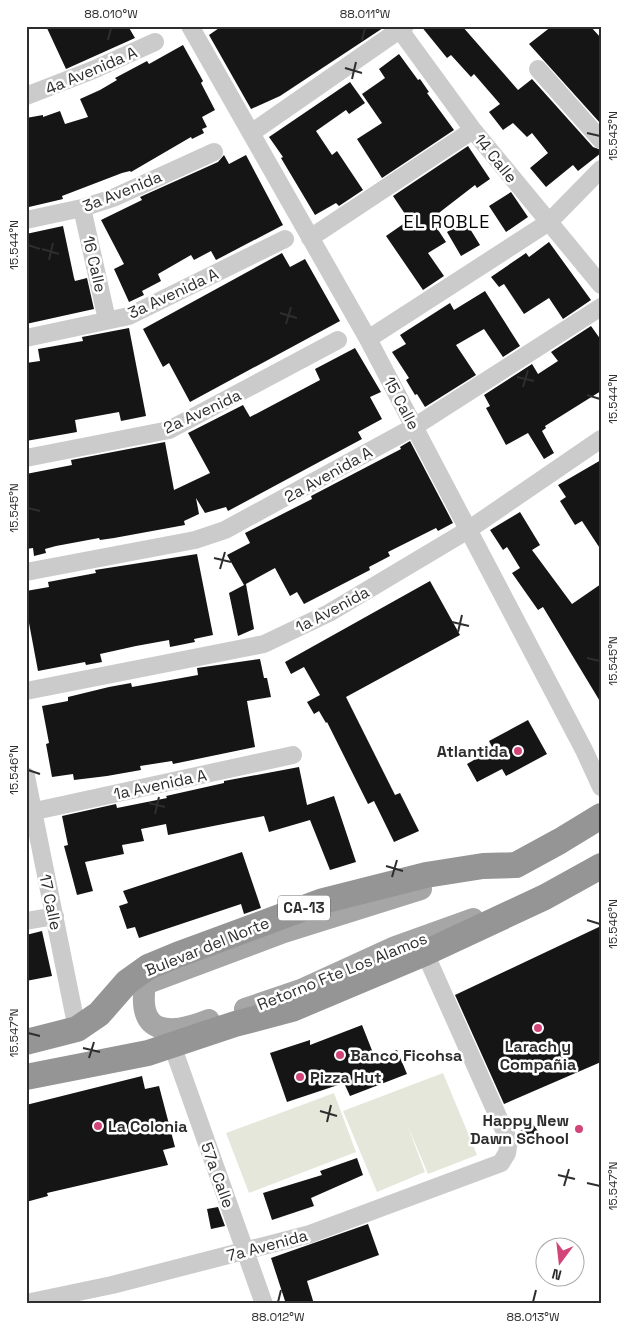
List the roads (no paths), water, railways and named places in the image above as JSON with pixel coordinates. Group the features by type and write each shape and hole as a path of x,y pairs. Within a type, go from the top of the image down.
{"highway":[{"name":"Bulevar del Norte","path":"26,1042 77,1029 99,1014 127,982 148,967 270,919 323,901 426,875 483,866 516,865 601,816"},
{"path":"26,1077 148,1053 235,1024 292,1009 425,954 544,897 601,866"}],"main road":[{"name":"Retorno Fte Los Alamos","path":"516,865 402,893 165,975 145,984 142,998 145,1014 150,1022 166,1030 191,1027 301,990 395,947 498,910 544,897"}],"street":[{"name":"15 Calle","path":"190,26 368,339 584,750 601,787"},
{"path":"251,133 401,28"},
{"name":"14 Calle","path":"401,28 473,130 601,285"},
{"name":"4a Avenida A","path":"26,96 156,42"},
{"path":"538,69 601,140"},
{"path":"310,238 473,130"},
{"name":"3a Avenida","path":"26,220 82,208 113,198 214,152"},
{"path":"368,339 549,222 601,169"},
{"name":"16 Calle","path":"82,208 107,320"},
{"name":"3a Avenida A","path":"26,338 129,316 285,238"},
{"name":"2a Avenida A","path":"26,572 205,538 225,530 414,427 601,307"},
{"name":"2a Avenida","path":"26,458 169,430 338,340"},
{"name":"1a Avenida","path":"26,691 264,644 329,613 468,530 601,438"},
{"name":"1a Avenida A","path":"29,812 294,754"},
{"name":"17 Calle","path":"26,776 29,812 55,916 77,1029"},
{"path":"26,921 55,916"},
{"name":"7a Avenida","path":"26,1303 112,1285 310,1234 500,1163 507,1153 509,1141 425,954"},
{"name":"57a Calle","path":"172,1045 264,1304"}],"place":[{"name":"Atlantida","path":"518,751"},
{"name":"Larach y Compañia","path":"538,1028"},
{"name":"Banco Ficohsa","path":"340,1055"},
{"name":"Pizza Hut","path":"300,1077"},
{"name":"La Colonia","path":"98,1126"},
{"name":"Happy New Dawn School","path":"579,1129"}],"district":[{"name":"EL ROBLE","path":"447,222"}]}
